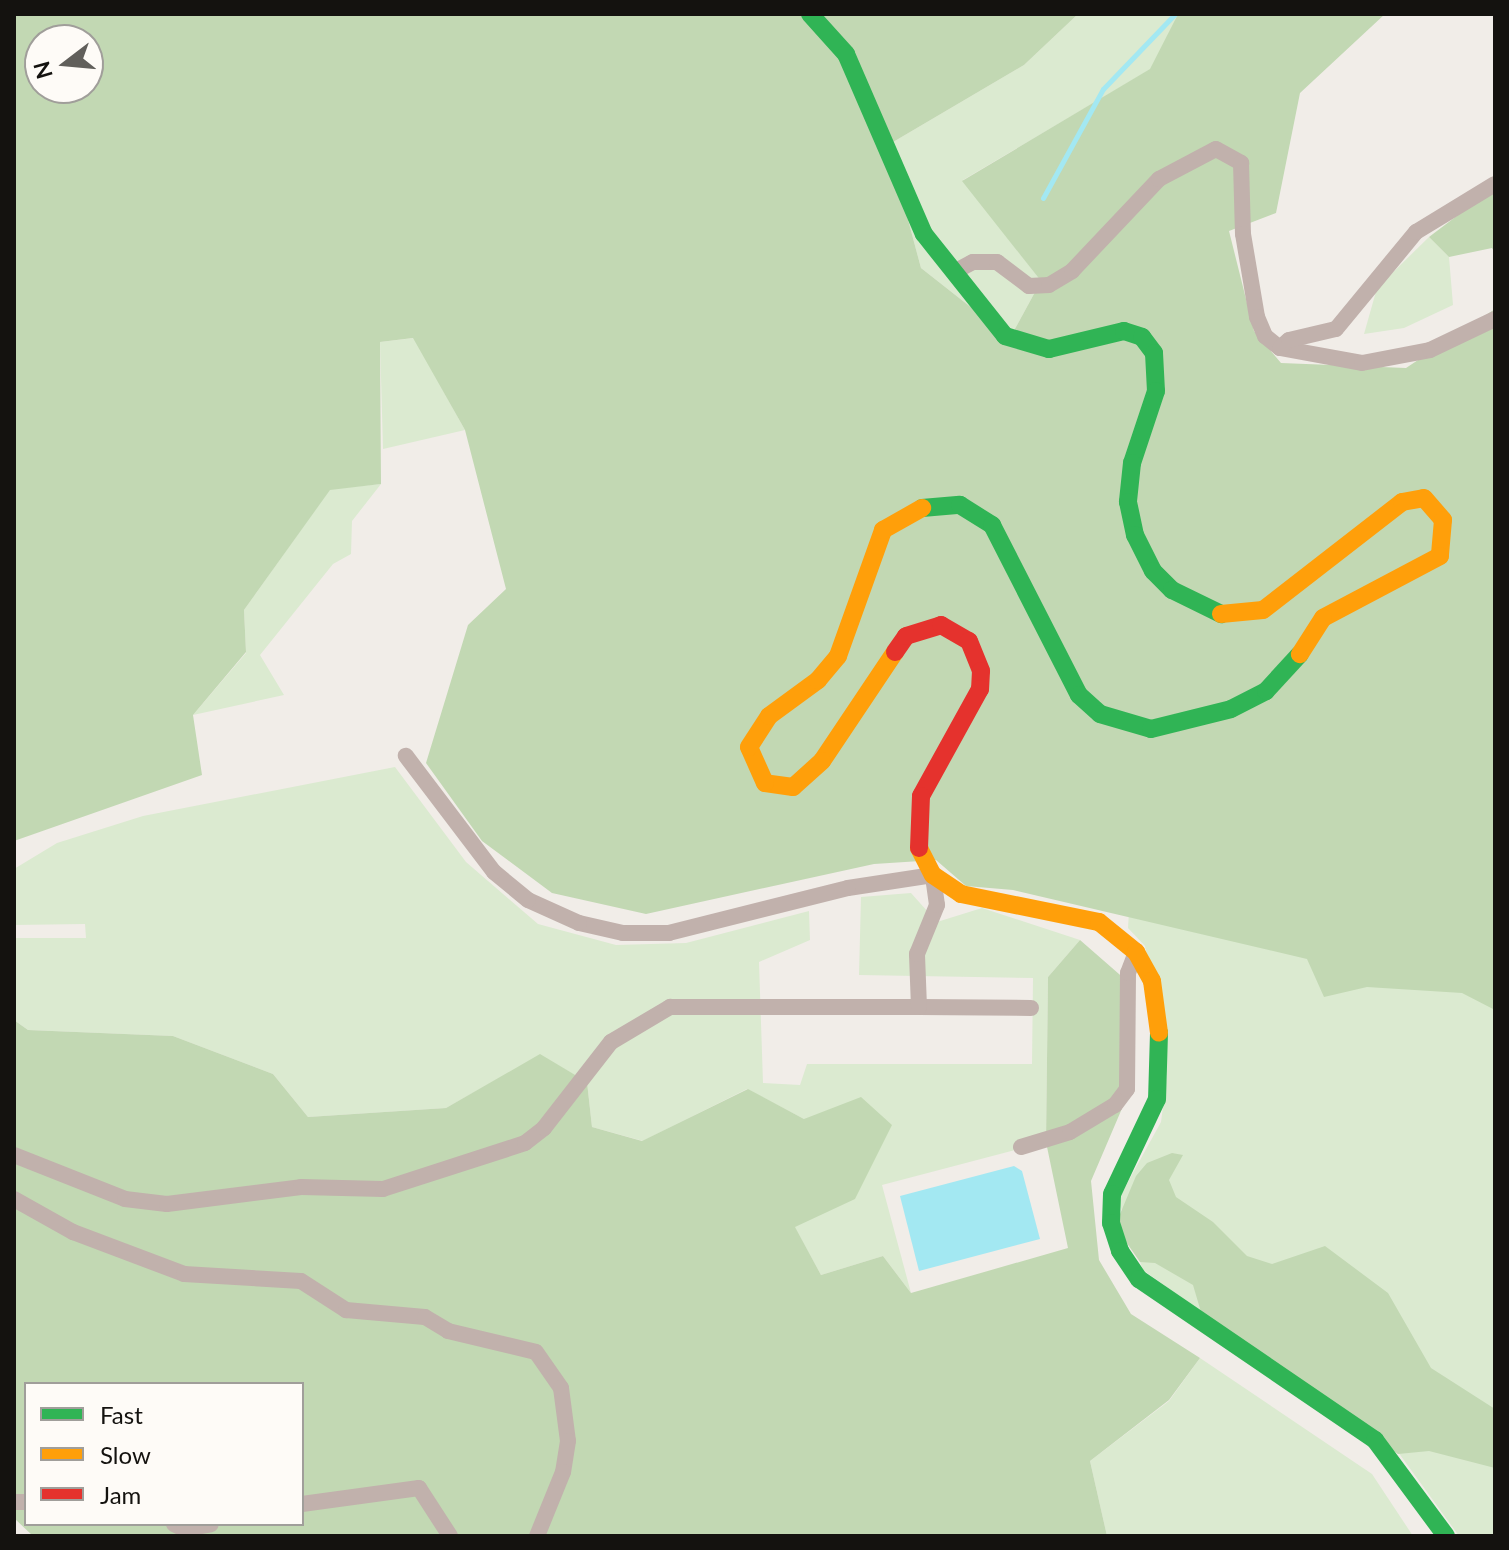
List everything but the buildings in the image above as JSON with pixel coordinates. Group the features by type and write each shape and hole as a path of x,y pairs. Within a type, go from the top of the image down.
{"street":[{"path":"810,14 846,54 902,196 954,272 1005,336 1024,346 1049,349 1124,331 1142,337 1154,353 1156,391 1132,463 1128,502 1135,535 1153,571 1196,607 1240,615 1263,610 1402,502 1424,498 1434,504 1445,539 1440,556 1418,571 1350,598 1323,618 1291,669 1266,691 1231,709 1151,729 1100,714 1079,695 1007,551 977,512 937,504 899,515 873,548 838,656 818,680 756,731 750,761 756,775 776,789 804,781 906,636 941,625 957,631 977,656 980,689 921,796 917,843 933,875 937,905 917,954 919,1007"},
{"path":"954,272 973,262 997,262 1029,286 1049,285 1072,271 1159,179 1216,149 1241,163 1257,317 1265,336 1280,348 1362,363 1430,350 1495,319"},
{"path":"1280,348 1289,340 1336,329 1416,232 1495,184"},
{"path":"406,756 494,872 528,900 579,923 669,933 848,888 933,875 961,894 1099,922 1136,952 1152,981 1159,1018 1157,1099 1112,1194 1111,1223 1120,1251 1139,1279 1375,1440 1446,1536"},
{"path":"1021,1147 1070,1132 1115,1105 1127,1089 1128,973 1136,952"},
{"path":"14,1155 125,1199 167,1204 301,1187 383,1189 525,1143 544,1128 611,1042 670,1007 1031,1008"},
{"path":"14,1199 73,1232 184,1274 301,1281 346,1310 425,1317 448,1331 536,1352 561,1388 568,1441 563,1472 537,1536"},
{"path":"304,1504 419,1488 450,1536"},
{"path":"178,1526 184,1529 200,1526"}],"green space":[{"path":"14,14 1078,14 1024,65 888,145 921,268 1010,338 1041,281 962,181 1150,69 1178,14 1385,14 1300,93 1276,213 1229,231 1254,331 1281,363 1406,368 1495,309 1495,1010 1462,993 1367,987 1324,997 1307,959 1013,890 966,886 936,860 874,864 646,914 552,893 482,841 426,763 468,625 506,589 465,430 413,338 380,342 381,484 330,490 244,610 246,652 193,715 202,775 14,841"},
{"path":"1078,14 1178,14 1151,69 963,180 1041,281 1010,338 921,268 888,145 1024,65"},
{"path":"1495,187 1495,253 1492,248 1449,257 1429,237"},
{"path":"1429,237 1449,257 1453,305 1404,328 1364,334 1377,288"},
{"path":"414,338 465,430 383,449 380,342"},
{"path":"381,484 352,521 351,554 333,564 260,655 284,695 193,715 246,653 244,610 330,489"},
{"path":"395,767 466,862 538,924 616,945 686,943 809,911 810,940 759,962 763,1083 800,1085 807,1064 1032,1064 1033,978 859,975 861,897 911,893 937,922 982,908 1080,940 1048,977 1046,1142 882,1185 911,1293 883,1256 821,1275 794,1226 804,1119 747,1089 643,1141 592,1127 587,1082 540,1055 446,1108 308,1117 273,1074 173,1036 28,1030 14,1020 14,938 86,938 85,924 14,925 14,869 57,843 143,816"},
{"path":"1129,911 1495,971 1495,1536 1459,1536 1398,1452 1143,1270 1118,1200 1161,1122 1167,1076 1145,946 1128,928"},
{"path":"1080,940 1127,981 1135,1078 1091,1181 1099,1260 1131,1314 1200,1358 1169,1400 1090,1461 1107,1536 33,1536 14,1518 14,1020 28,1030 173,1036 273,1074 308,1117 446,1108 540,1054 587,1082 592,1127 642,1141 748,1089 804,1119 861,1097 892,1125 855,1199 795,1227 821,1275 883,1256 911,1293 1068,1248 1046,1142 1048,977"},
{"path":"1172,1153 1183,1155 1169,1180 1176,1197 1213,1222 1247,1256 1272,1264 1325,1246 1388,1293 1431,1368 1495,1409 1495,1468 1429,1451 1398,1454 1201,1312 1193,1285 1155,1263 1140,1262 1115,1226 1136,1176 1147,1163"},
{"path":"1200,1358 1372,1474 1413,1536 1107,1536 1090,1461 1169,1401"}],"water":[{"path":"1014,1166 1022,1171 1040,1239 919,1271 900,1196"}],"waterway":[{"path":"1043,198 1103,89 1175,14"}],"traffic: fast":[{"path":"810,14 846,54 924,234 1005,336 1049,349 1124,331 1142,337 1154,353 1156,391 1132,463 1128,502 1135,535 1153,571 1172,590 1221,614"},
{"path":"922,508 960,505 992,525 1079,695 1100,714 1151,729 1231,709 1266,691 1300,654"},
{"path":"1159,1033 1157,1099 1112,1194 1111,1223 1120,1251 1139,1279 1375,1440 1446,1536"}],"traffic: slow":[{"path":"1221,614 1263,610 1402,502 1424,498 1443,520 1440,556 1323,618 1300,654"},
{"path":"895,652 822,761 793,787 765,783 749,747 769,716 818,680 838,656 883,530 922,508"},
{"path":"919,848 933,875 961,894 1099,922 1136,952 1152,981 1159,1033"}],"traffic: jam":[{"path":"895,652 906,636 941,625 969,641 981,671 980,689 921,796 919,848"}]}
